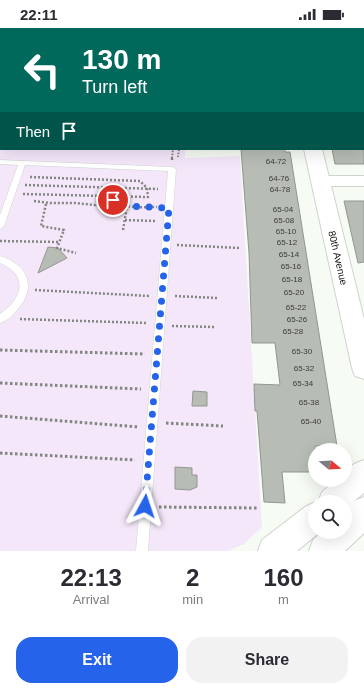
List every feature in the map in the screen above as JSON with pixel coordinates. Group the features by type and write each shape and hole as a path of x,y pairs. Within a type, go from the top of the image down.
{"street":[{"name":"80th Avenue","path":"313,150 364,368"},
{"path":"320,181 364,182"},
{"path":"340,495 364,474"},
{"path":"352,523 364,512"},
{"path":"273,551 308,523"},
{"path":"324,551 336,539"}],"lane":[{"path":"0,162 172,169 142,551"},
{"path":"0,226 22,163"},
{"path":"0,259 12,263 20,270 24,280 24,290 20,300 12,310 1,319"}],"path":[{"path":"178,157 179,150"},
{"path":"11,194 148,197 148,189 146,184 140,181 17,176"},
{"path":"14,185 171,190"},
{"path":"34,201 46,204 95,204 102,196"},
{"path":"112,196 113,200 118,204 127,206 169,208"},
{"path":"46,204 40,226 64,230 57,248 76,253"},
{"path":"123,230 127,206"},
{"path":"125,220 168,222"},
{"path":"0,241 59,242"},
{"path":"166,245 240,248"},
{"path":"24,290 217,298"},
{"path":"1,319 214,327"},
{"path":"0,350 158,354"},
{"path":"0,383 155,390"},
{"path":"0,416 152,425 223,426"},
{"path":"0,453 149,460"},
{"path":"145,506 257,508"}],"shaded area":[{"path":"0,150 185,150 185,158 240,156 262,527 244,544 228,551 0,551"}],"building":[{"path":"241,150 285,150 285,152 290,152 337,443 308,443 308,472 282,472 285,503 264,502 257,411 255,411 254,384 280,385 275,343 252,343 249,253"},
{"path":"332,150 364,150 364,164 335,164"},
{"path":"344,201 364,201 364,262 358,263"},
{"path":"48,247 58,248 67,258 38,273"},
{"path":"193,391 207,392 207,406 192,406"},
{"path":"175,467 192,468 192,475 197,475 197,487 190,490 175,489"}],"route":[{"path":"113,200 118,204 125,206 169,208 145,506"}]}
